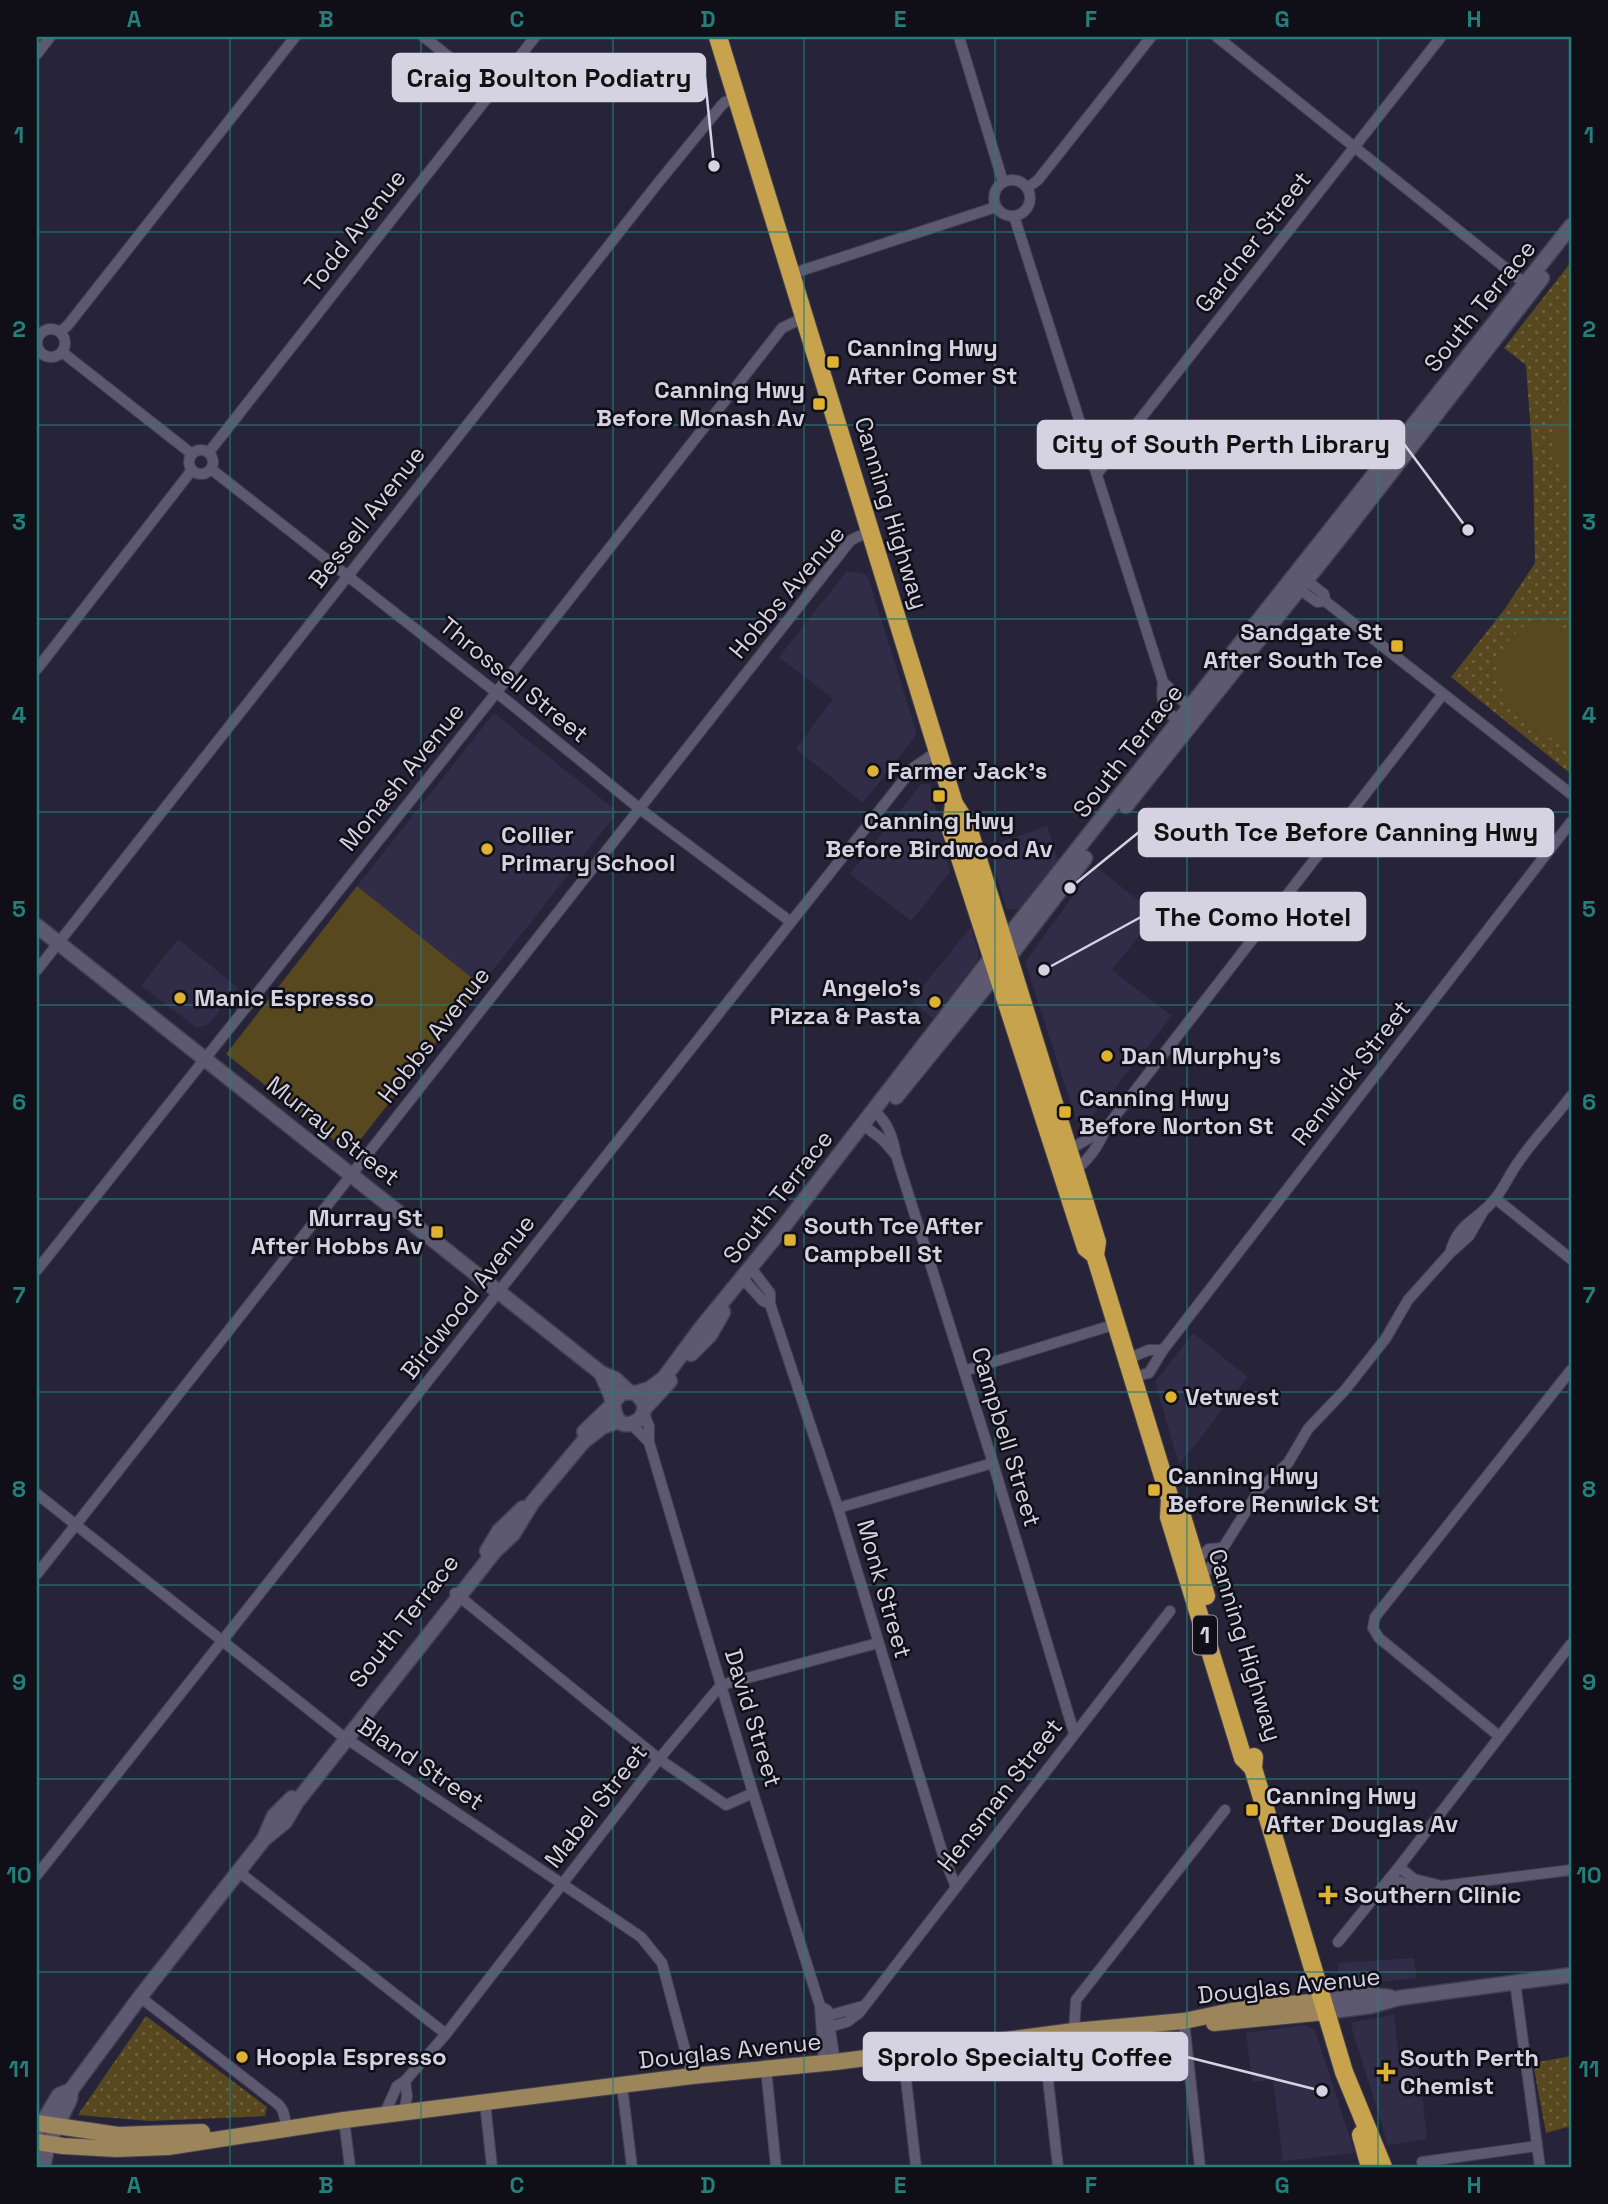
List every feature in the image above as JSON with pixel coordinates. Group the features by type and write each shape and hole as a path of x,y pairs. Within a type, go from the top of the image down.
{"highway":[{"name":"Canning Highway","path":"718,37 954,804 951,830 1069,1150 1097,1242 1095,1255 1170,1499 1169,1517 1192,1571 1244,1758 1253,1768 1350,2088 1370,2167"},
{"name":"Canning Highway","path":"1000,958 1086,1248 1095,1255"},
{"name":"Canning Highway","path":"1350,2088 1383,2167"}],"main road":[{"name":"South Terrace","path":"644,1411 710,1335 720,1316 749,1276 1529,287 1571,226"},
{"name":"South Terrace","path":"1529,287 1571,242"},
{"name":"Murray Street","path":"37,926 601,1373 615,1379 632,1392"},
{"name":"South Terrace","path":"632,1392 649,1389 664,1377 701,1328 749,1276"},
{"name":"Murray Street","path":"601,1373 613,1404"},
{"path":"632,1392 643,1399 644,1411 638,1420 625,1422 614,1414 613,1404 619,1394 632,1392"},
{"name":"South Terrace","path":"42,2132 59,2095 71,2090 140,1997 239,1872 264,1839 274,1816 292,1799 344,1737 456,1595 504,1525 516,1516 588,1427 613,1404"},
{"name":"South Terrace","path":"456,1595 513,1534 532,1503 583,1441 601,1427 625,1422"},
{"name":"Douglas Avenue","path":"42,2132 116,2149 167,2147 344,2120 1074,2031 1184,2021 1226,2022 1323,2006 1350,2010 1399,1998 1571,1975"},
{"path":"42,2132 43,2167"}],"street":[{"path":"37,54 50,37"},
{"path":"60,332 295,37"},
{"path":"424,37 492,91"},
{"name":"Todd Avenue","path":"209,452 535,37"},
{"path":"959,37 1003,182"},
{"path":"1027,188 1038,180 1151,37"},
{"path":"1217,37 1529,287"},
{"name":"Gardner Street","path":"1097,474 1441,37"},
{"name":"Bessell Avenue","path":"37,970 657,183 721,106 737,98"},
{"path":"1016,180 1027,188 1030,194 1028,206 1024,211 1014,216 1002,213 996,207 994,195 1003,182 1016,180"},
{"path":"791,274 996,207"},
{"path":"1014,216 1163,682 1161,701 1164,708 1184,726"},
{"name":"Monash Avenue","path":"37,1270 782,328 805,317"},
{"path":"48,329 60,332 65,339 62,352 40,358 37,342 39,331 48,329"},
{"path":"62,352 192,454"},
{"path":"198,450 209,452 213,458 211,469 202,474 192,470 189,464 192,454 198,450"},
{"name":"Throssell Street","path":"211,469 640,809 792,922"},
{"path":"37,669 192,470"},
{"name":"Hobbs Avenue","path":"37,1574 851,540 870,531"},
{"path":"1298,581 1324,594 1325,601 1571,793"},
{"path":"1163,682 1195,712"},
{"path":"1075,1170 1100,1144 1106,1128 1443,694"},
{"name":"Birdwood Avenue","path":"37,1875 914,768 938,751"},
{"name":"Renwick Street","path":"1133,1377 1149,1373 1163,1350 1571,822"},
{"path":"1192,1571 1209,1569 1260,1489 1288,1463 1302,1437 1372,1357 1393,1329 1408,1300 1469,1236 1484,1210 1496,1199 1517,1163 1571,1096"},
{"name":"Campbell Street","path":"878,1114 894,1140 895,1155 993,1462 1074,1733"},
{"name":"Campbell Street","path":"867,1128 883,1140 895,1155"},
{"path":"1069,1150 1106,1128"},
{"path":"1496,1199 1571,1259"},
{"name":"Monk Street","path":"749,1276 770,1293 770,1304 838,1508 943,1855 956,1887"},
{"path":"964,1371 1116,1324"},
{"path":"1127,1359 1149,1350 1163,1350"},
{"path":"1499,1736 1379,1638 1373,1628 1375,1617 1571,1370"},
{"name":"David Street","path":"644,1411 649,1426 649,1441 753,1793 824,2016 830,2062"},
{"path":"625,1422 649,1441"},
{"path":"838,1508 993,1462"},
{"name":"Bland Street","path":"37,1494 344,1737 641,1937 662,1963 692,2076"},
{"path":"1192,1571 1209,1549 1221,1548"},
{"path":"456,1595 659,1759 726,1805 753,1793"},
{"name":"Hensman Street","path":"826,2028 853,2018 863,2006 1170,1611"},
{"path":"721,1685 878,1643"},
{"path":"1338,1942 1571,1644"},
{"name":"Mabel Street","path":"384,2115 397,2086 405,2081 446,2034 659,1759 721,1685"},
{"path":"1074,2031 1076,2000 1225,1810"},
{"path":"1399,1867 1414,1879 1442,1886"},
{"path":"1390,1878 1422,1891 1442,1886 1571,1870"},
{"path":"239,1872 446,2034"},
{"path":"1515,1982 1540,2167"},
{"path":"140,1997 279,2105 283,2111 284,2128"},
{"path":"824,2016 863,2006"},
{"path":"1184,2021 1200,2167"},
{"path":"1043,2036 1058,2167"},
{"path":"903,2053 916,2167"},
{"path":"766,2069 776,2167"},
{"path":"404,2113 407,2096 405,2081"},
{"path":"622,2086 632,2167"},
{"path":"485,2103 492,2167"},
{"path":"344,2120 350,2167"},
{"path":"1422,2162 1537,2146"}],"shaded area":[{"path":"1571,262 1571,774 1451,677 1504,610 1535,563 1533,462 1526,365 1504,348"},
{"path":"1571,391 1571,493 1559,468 1555,442 1558,416"},
{"path":"847,571 862,573 868,577 916,731 915,737 863,803 796,749 833,699 779,657"},
{"path":"1533,622 1571,630 1571,750 1523,716 1503,692 1498,679 1496,662 1500,653 1519,630"},
{"name":"Collier Primary School","path":"494,713 618,812 481,985 357,886"},
{"path":"921,784 930,784 950,872 911,921 850,874"},
{"path":"1047,826 1058,860 1019,909 1006,909 989,846"},
{"path":"1095,866 1156,914 1112,970 1172,1016 1087,1123 1078,1126 1025,962"},
{"path":"357,886 481,985 350,1153 226,1054"},
{"path":"971,927 979,955 977,962 933,1019 911,1001"},
{"path":"178,939 238,988 208,1025 197,1028 141,986"},
{"path":"1193,1333 1248,1377 1179,1465 1155,1382"},
{"path":"1414,1958 1417,1978 1341,1986 1337,1963"},
{"path":"1394,2015 1399,2059 1418,2058 1427,2139 1388,2145 1351,2025 1352,2022"},
{"path":"146,2016 267,2107 265,2116 150,2121 78,2115"},
{"path":"1305,2025 1315,2030 1355,2153 1283,2161 1273,2080 1252,2082 1246,2033"},
{"path":"1571,2056 1571,2126 1546,2133 1533,2063"}],"place":[{"name":"Craig Boulton Podiatry","path":"714,166"},
{"name":"Canning Hwy After Comer St","path":"833,362"},
{"name":"Canning Hwy Before Monash Av","path":"819,404"},
{"name":"City of South Perth Library","path":"1468,530"},
{"name":"Sandgate St After South Tce","path":"1397,646"},
{"name":"Farmer Jack's","path":"873,771"},
{"name":"Canning Hwy Before Birdwood Av","path":"939,796"},
{"name":"Collier Primary School","path":"487,849"},
{"name":"South Tce Before Canning Hwy","path":"1070,888"},
{"name":"The Como Hotel","path":"1044,970"},
{"name":"Manic Espresso","path":"180,998"},
{"name":"Angelo's Pizza & Pasta","path":"935,1002"},
{"name":"Dan Murphy's","path":"1107,1056"},
{"name":"Canning Hwy Before Norton St","path":"1065,1112"},
{"name":"Murray St After Hobbs Av","path":"437,1232"},
{"name":"South Tce After Campbell St","path":"790,1240"},
{"name":"Vetwest","path":"1171,1397"},
{"name":"Canning Hwy Before Renwick St","path":"1154,1490"},
{"name":"Canning Hwy After Douglas Av","path":"1252,1810"},
{"name":"Southern Clinic","path":"1328,1895"},
{"name":"Hoopla Espresso","path":"242,2057"},
{"name":"South Perth Chemist","path":"1386,2072"},
{"name":"Sprolo Specialty Coffee","path":"1322,2091"}]}
